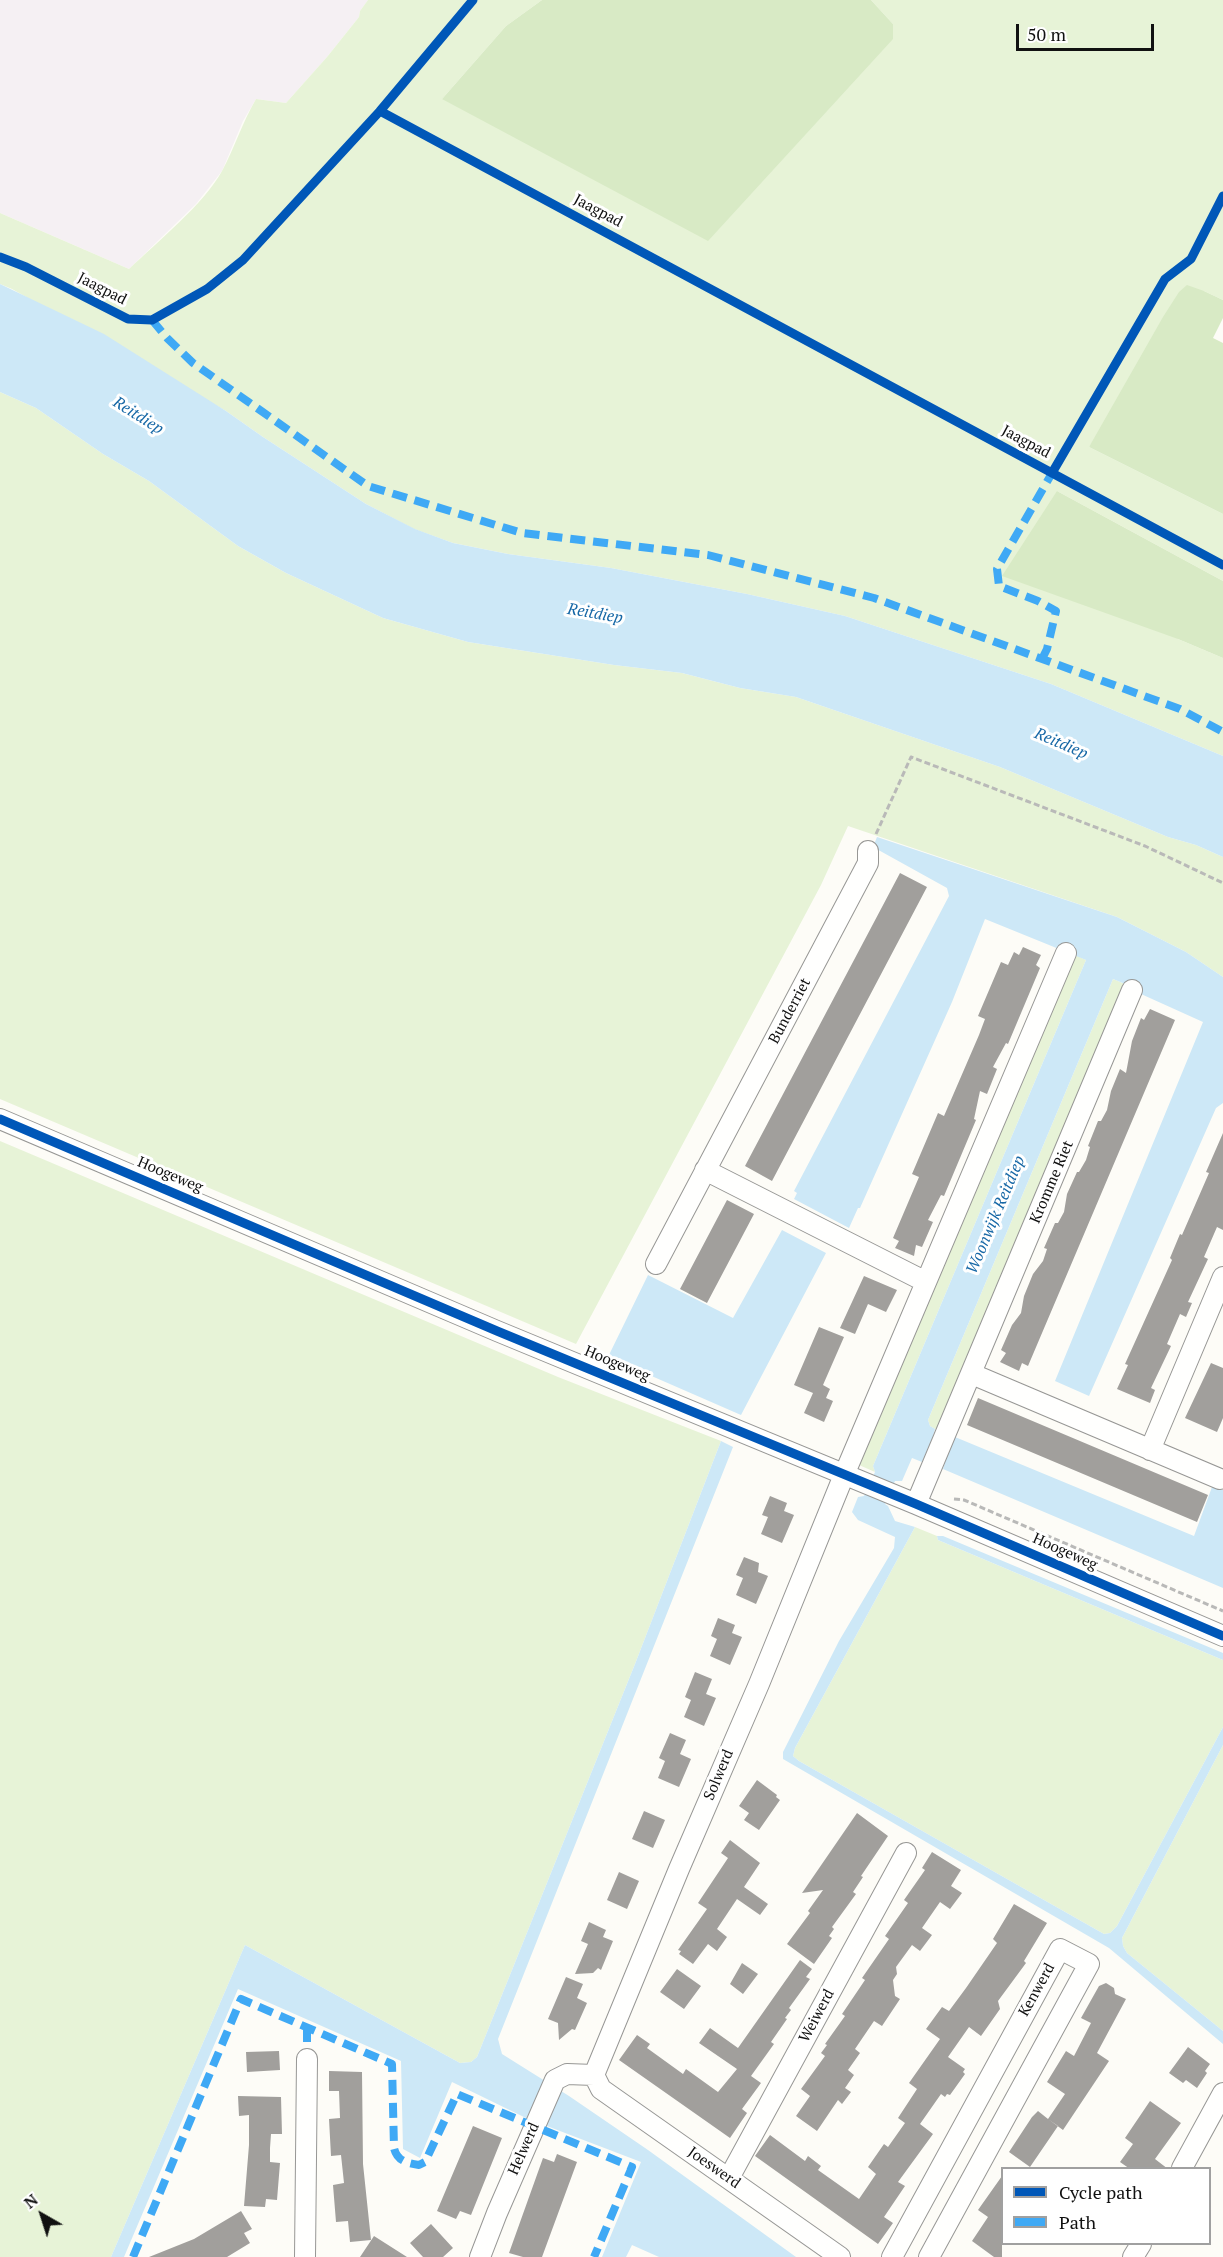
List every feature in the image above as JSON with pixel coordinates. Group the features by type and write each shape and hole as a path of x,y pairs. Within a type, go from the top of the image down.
{"street":[{"name":"Bunderriet","path":"656,1264 868,863 868,851"},
{"path":"853,1478 926,1282 1066,953"},
{"name":"Kromme Riet","path":"909,1501 928,1475 1132,990"},
{"name":"Hoogeweg","path":"0,1119 497,1331 909,1501 1223,1636"},
{"path":"705,1170 926,1282"},
{"path":"1149,1450 1223,1277"},
{"path":"972,1374 1220,1479"},
{"name":"Solwerd","path":"594,2075 670,1890 759,1684 853,1478"},
{"name":"Weiwerd","path":"729,2178 906,1853"},
{"name":"Kenwerd","path":"892,2257 1060,1949 1089,1964 929,2257"},
{"path":"305,2257 307,2059"},
{"name":"Helwerd","path":"480,2257 497,2212 555,2080 567,2074 594,2075"},
{"name":"Joeswerd","path":"594,2075 601,2089 840,2257"},
{"path":"1183,2167 1223,2093"}],"path":[{"path":"877,830 911,757 1145,846 1223,883"},
{"path":"944,1497 964,1500 1223,1611"}],"shaded area":[{"path":"0,0 368,0 360,11 359,17 286,103 256,99 243,121 222,171 196,204 129,269 0,213"}],"green space":[{"path":"368,0 542,0 506,26 442,99 893,24 871,0 1223,0 1223,300 1204,291 1089,447 1223,514 1223,581 1057,491 1178,639 1223,658 1223,756 1051,684 845,616 747,594 611,568 508,554 453,543 414,529 366,504 226,411 0,284 0,213 129,269 192,209 214,184 227,162 256,99 286,103 359,17 360,11"},
{"path":"542,0 871,0 893,24 893,39 708,241 442,99 506,26"},
{"path":"1187,285 1223,300 1223,318 1213,338 1223,343 1223,514 1089,447 1163,317 1179,292"},
{"path":"0,392 36,408 103,454 149,481 238,546 286,573 383,618 468,642 614,665 682,673 740,688 796,697 1000,767 1168,837 1196,845 1223,857 1223,977 1186,952 1117,917 848,826 821,885 576,1344 0,1099"},
{"path":"1057,491 1223,581 1223,658 1178,639 1002,576"},
{"path":"1075,955 1086,960 873,1466 875,1472 859,1465"},
{"path":"1113,979 1125,984 938,1428 935,1429 930,1426 928,1420"},
{"path":"0,1141 558,1377 721,1441 635,1664 477,2057 471,2062 460,2063 245,1945 111,2257 0,2257"},
{"path":"915,1527 937,1536 938,1540 1223,1660 1223,1727 1117,1926 1110,1933 1104,1934 793,1756 795,1748"},
{"path":"1223,1745 1223,2031 1127,1953 1122,1938"}],"water":[{"name":"Reitdiep","path":"0,284 104,334 226,411 366,504 415,529 453,543 508,554 611,568 747,594 845,616 1051,684 1223,756 1223,857 1196,845 1168,837 1000,767 796,697 740,688 682,673 614,665 468,642 383,618 286,573 238,546 149,481 103,454 36,408 0,392"},
{"name":"Woonwijk Reitdiep","path":"877,837 1117,917 1186,952 1223,977 1223,1103 1216,1108 1089,1396 1055,1381 1203,1022 1113,979 928,1420 930,1426 935,1429 931,1443 950,1450 955,1437 1194,1536 1212,1487 1223,1490 1223,1588 943,1469 947,1456 928,1448 922,1462 912,1458 902,1481 895,1481 885,1504 895,1521 915,1527 795,1748 793,1756 1104,1934 1110,1933 1117,1926 1223,1727 1223,1745 1122,1938 1127,1953 1223,2031 1223,2044 1109,1948 783,1759 783,1752 839,1641 894,1548 895,1537 858,1520 852,1512 858,1497 864,1496 875,1472 873,1466 1086,960 985,919 952,1002 849,1228 794,1199 797,1193 794,1191 949,896 947,888 873,847"},
{"path":"782,1230 826,1253 741,1415 608,1357 648,1275 733,1318"},
{"path":"721,1441 733,1447 498,2039 502,2054 648,2150 796,2257 659,2257 632,2245 626,2257 602,2257 641,2162 526,2118 452,2082 420,2158 403,2149 401,2061 238,1989 124,2257 111,2257 245,1945 460,2063 471,2062 477,2057 635,1664"},
{"path":"937,1536 943,1536 1223,1653 1223,1660 938,1540"}],"building":[{"path":"900,873 927,887 772,1181 745,1166"},
{"path":"1023,947 1041,955 1036,965 1040,968 1008,1044 1006,1043 993,1067 997,1069 987,1094 980,1091 974,1119 976,1120 944,1196 941,1195 928,1220 933,1222 922,1247 916,1245 914,1256 895,1248 899,1241 893,1238 919,1177 912,1174 938,1113 944,1116 979,1035 985,1019 978,1016 1001,962 1008,965 1014,952 1019,955"},
{"path":"1150,1009 1175,1020 1028,1366 1022,1363 1019,1371 1000,1362 1006,1353 1001,1350 1012,1325 1021,1313 1024,1296 1033,1274 1043,1261 1047,1249 1044,1248 1055,1223 1058,1223 1064,1212 1067,1194 1077,1172 1086,1160 1090,1147 1088,1146 1098,1121 1101,1121 1107,1110 1111,1091 1120,1069 1126,1073 1132,1041 1141,1018 1144,1020"},
{"path":"1223,1133 1223,1230 1217,1227 1204,1257 1208,1259 1188,1302 1192,1303 1186,1317 1180,1314 1167,1344 1171,1346 1151,1388 1155,1390 1150,1403 1117,1389 1128,1365 1125,1364 1172,1260 1170,1258 1180,1234 1182,1235 1209,1173 1206,1172"},
{"path":"727,1200 754,1214 707,1303 680,1289"},
{"path":"864,1276 897,1290 886,1312 868,1304 855,1334 840,1328"},
{"path":"819,1327 844,1337 823,1385 830,1389 826,1398 833,1401 824,1422 804,1413 813,1393 794,1385"},
{"path":"1211,1363 1223,1368 1223,1418 1217,1432 1185,1418"},
{"path":"978,1398 1208,1495 1197,1522 967,1425"},
{"path":"770,1496 787,1503 784,1511 794,1515 782,1543 761,1534 768,1517 762,1515"},
{"path":"744,1557 759,1563 758,1572 768,1576 756,1604 736,1595 743,1578 736,1575"},
{"path":"718,1618 735,1625 732,1633 742,1637 730,1665 710,1656 717,1639 711,1636"},
{"path":"695,1672 712,1679 706,1694 716,1698 704,1726 684,1717 691,1700 685,1697"},
{"path":"670,1733 686,1740 680,1754 691,1759 679,1787 658,1778 665,1761 659,1758"},
{"path":"757,1780 777,1795 776,1797 780,1800 759,1830 744,1820 749,1813 739,1806"},
{"path":"644,1811 665,1820 653,1848 632,1839"},
{"path":"857,1813 888,1836 861,1876 863,1877 853,1892 856,1894 832,1927 834,1929 829,1936 832,1938 814,1964 787,1944 810,1913 808,1911 823,1890 802,1893"},
{"path":"730,1840 760,1863 744,1887 768,1904 760,1915 737,1899 717,1929 727,1937 717,1951 708,1944 693,1964 679,1954 681,1951 678,1950 707,1909 698,1903 728,1858 721,1853"},
{"path":"932,1852 961,1870 951,1886 962,1893 950,1909 940,1902 922,1928 932,1935 920,1951 912,1945 896,1967 897,1974 893,1980 895,1996 900,1999 882,2026 874,2021 855,2049 860,2053 848,2070 854,2075 845,2088 851,2092 842,2104 838,2100 817,2131 796,2116 810,2096 801,2089 825,2056 821,2053 827,2045 825,2044 845,2016 842,2014 865,1980 862,1978 889,1939 885,1936 908,1903 904,1900 925,1870 922,1868"},
{"path":"619,1872 639,1881 627,1909 607,1900"},
{"path":"1014,1904 1047,1923 1024,1961 1026,1963 998,2001 1000,2009 981,2036 969,2027 948,2057 965,2069 963,2072 965,2074 950,2095 947,2094 945,2097 941,2094 920,2124 933,2134 898,2182 905,2186 884,2217 893,2223 878,2244 755,2156 770,2135 805,2161 808,2156 821,2166 818,2170 859,2199 876,2174 868,2167 884,2144 888,2147 905,2123 898,2118 917,2089 909,2083 940,2039 926,2029 942,2007 949,2011 966,1988 997,1943 993,1939"},
{"path":"589,1922 606,1930 603,1937 613,1941 601,1970 598,1968 593,1973 575,1974 588,1944 581,1941"},
{"path":"800,1960 812,1969 806,1977 810,1979 789,2008 791,2010 785,2018 787,2019 771,2042 774,2044 751,2076 761,2083 742,2109 747,2113 730,2138 619,2060 637,2035 650,2044 647,2048 683,2074 686,2069 718,2092 737,2069 699,2043 710,2028 738,2048"},
{"path":"742,1963 758,1974 743,1994 730,1984"},
{"path":"677,1969 701,1986 684,2009 660,1992"},
{"path":"566,1977 583,1984 577,1998 587,2003 575,2030 572,2029 559,2040 558,2023 548,2019"},
{"path":"1106,1983 1114,1988 1115,1994 1126,1999 1097,2053 1109,2061 1063,2130 1058,2126 1030,2167 1009,2152 1038,2111 1048,2119 1065,2094 1047,2082 1066,2051 1074,2056 1091,2023 1081,2018 1099,1986"},
{"path":"1188,2047 1210,2064 1197,2088 1186,2080 1183,2083 1169,2073"},
{"path":"279,2051 280,2070 247,2072 246,2052"},
{"path":"329,2071 362,2072 363,2164 371,2240 350,2242 348,2221 336,2222 333,2185 344,2183 341,2155 331,2156 329,2119 340,2118 339,2091 329,2091"},
{"path":"238,2096 281,2097 282,2134 271,2134 270,2148 270,2162 280,2163 277,2200 266,2199 265,2207 244,2206 249,2115 239,2116"},
{"path":"1150,2101 1181,2123 1155,2159 1165,2167 1127,2167 1120,2162 1133,2144 1125,2138"},
{"path":"473,2126 502,2138 471,2215 460,2211 456,2219 437,2211"},
{"path":"557,2154 577,2162 542,2257 523,2257 509,2253 543,2158 554,2162"},
{"path":"1001,2177 1002,2257 994,2257 972,2241 988,2217 978,2210"},
{"path":"241,2211 252,2229 244,2233 250,2243 227,2257 149,2257 194,2239"},
{"path":"431,2224 453,2248 443,2257 423,2257 410,2243"},
{"path":"374,2236 407,2257 360,2257"}],"marked path":[{"path":"152,320 193,363 368,486 522,533 708,555 874,598 1180,709 1223,732"},
{"path":"1042,659 1047,649 1056,611 1038,601 999,586 997,569 1052,473"},
{"path":"133,2257 241,1999 392,2064 394,2148 400,2159 419,2165 425,2162 457,2094 632,2167 594,2257"},
{"path":"307,2027 307,2044"}],"cycle path":[{"path":"380,111 473,0"},
{"name":"Jaagpad","path":"0,257 26,267 128,319 152,320 207,289 243,260 380,111 1223,565"},
{"name":"Jaagpad","path":"1052,473 1165,279 1191,259 1223,196"},
{"path":"0,1119 497,1331 916,1504 1223,1636"}]}
